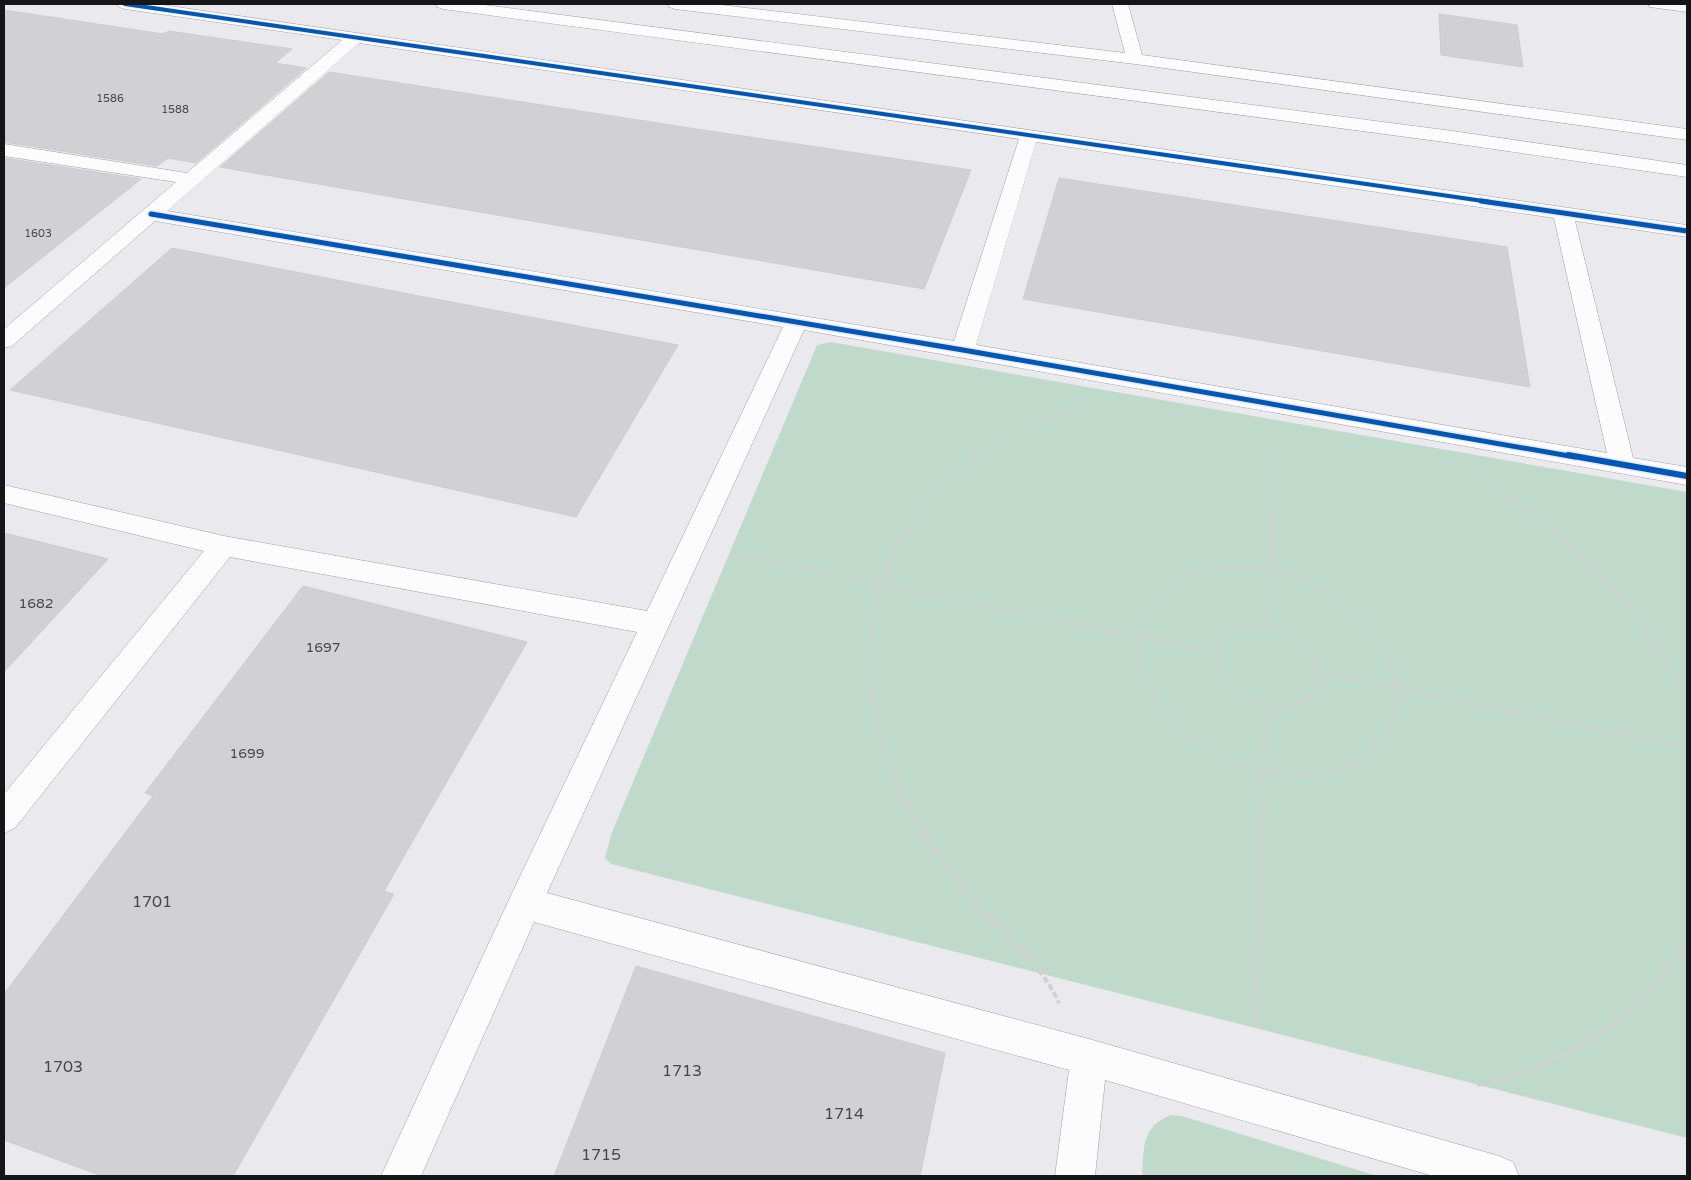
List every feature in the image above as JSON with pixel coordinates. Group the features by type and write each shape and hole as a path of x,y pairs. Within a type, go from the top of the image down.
{"street":[{"path":"125,4 1687,231"},
{"path":"443,4 1452,137 1687,171"},
{"path":"675,4 1135,59 1687,135"},
{"path":"1120,4 1135,59"},
{"path":"1656,4 1687,7"},
{"path":"4,341 356,37"},
{"path":"963,350 1029,136"},
{"path":"4,150 191,179"},
{"path":"152,214 963,350 1622,463 1687,476"},
{"path":"1563,214 1622,463"},
{"path":"401,1176 654,624 796,323"},
{"path":"4,494 224,546 654,624"},
{"path":"4,818 224,546"},
{"path":"525,903 1089,1057 1443,1168 1499,1176"},
{"path":"1075,1176 1089,1057"}],"path":[{"path":"1089,1057 1044,975 964,891 938,858 917,824 882,744 871,698 868,634 879,584 896,544 918,510 948,478 983,451 1021,430 1092,403"},
{"path":"1268,624 1275,440"},
{"path":"1471,472 1500,489 1551,526 1593,565 1632,610 1666,658 1687,700"},
{"path":"691,545 1218,652"},
{"path":"1233,566 1271,569 1312,583 1350,606 1378,637 1396,672 1398,709 1383,741 1353,765 1312,775 1264,772 1221,757 1184,732 1156,701 1152,693 1141,668 1139,636 1148,608 1169,586 1198,571 1233,566"},
{"path":"1268,624 1284,630 1304,642 1317,660 1320,672 1319,685 1311,696 1299,704 1284,707 1266,704 1236,690 1225,677 1219,665 1218,652 1221,640 1229,632 1247,625 1268,624"},
{"path":"1320,672 1687,747"},
{"path":"1255,1028 1266,704"},
{"path":"1477,1085 1505,1080 1580,1047 1641,1003 1687,942"}],"green space":[{"path":"831,342 1687,492 1687,1138 611,864 605,858 612,832 817,345"},
{"path":"1171,1115 1182,1116 1377,1176 1142,1176 1144,1148 1149,1132 1154,1125"}],"building":[{"path":"4,10 163,34 169,31 292,49 275,63 306,68 196,163 168,158 157,166 4,142"},
{"path":"1439,14 1517,25 1523,67 1441,55"},
{"path":"329,72 971,170 924,289 220,167"},
{"path":"4,158 141,179 4,288"},
{"path":"1059,178 1507,247 1530,387 1023,299"},
{"path":"172,248 678,345 576,517 10,390"},
{"path":"4,533 108,559 4,672"},
{"path":"303,586 527,642 384,891 394,894 233,1176 102,1176 4,1140 4,994 153,796 145,793"},
{"path":"636,966 945,1053 920,1176 554,1176"}],"cycle path":[{"path":"125,4 1687,231"},
{"path":"151,214 963,350 1687,476"}]}
